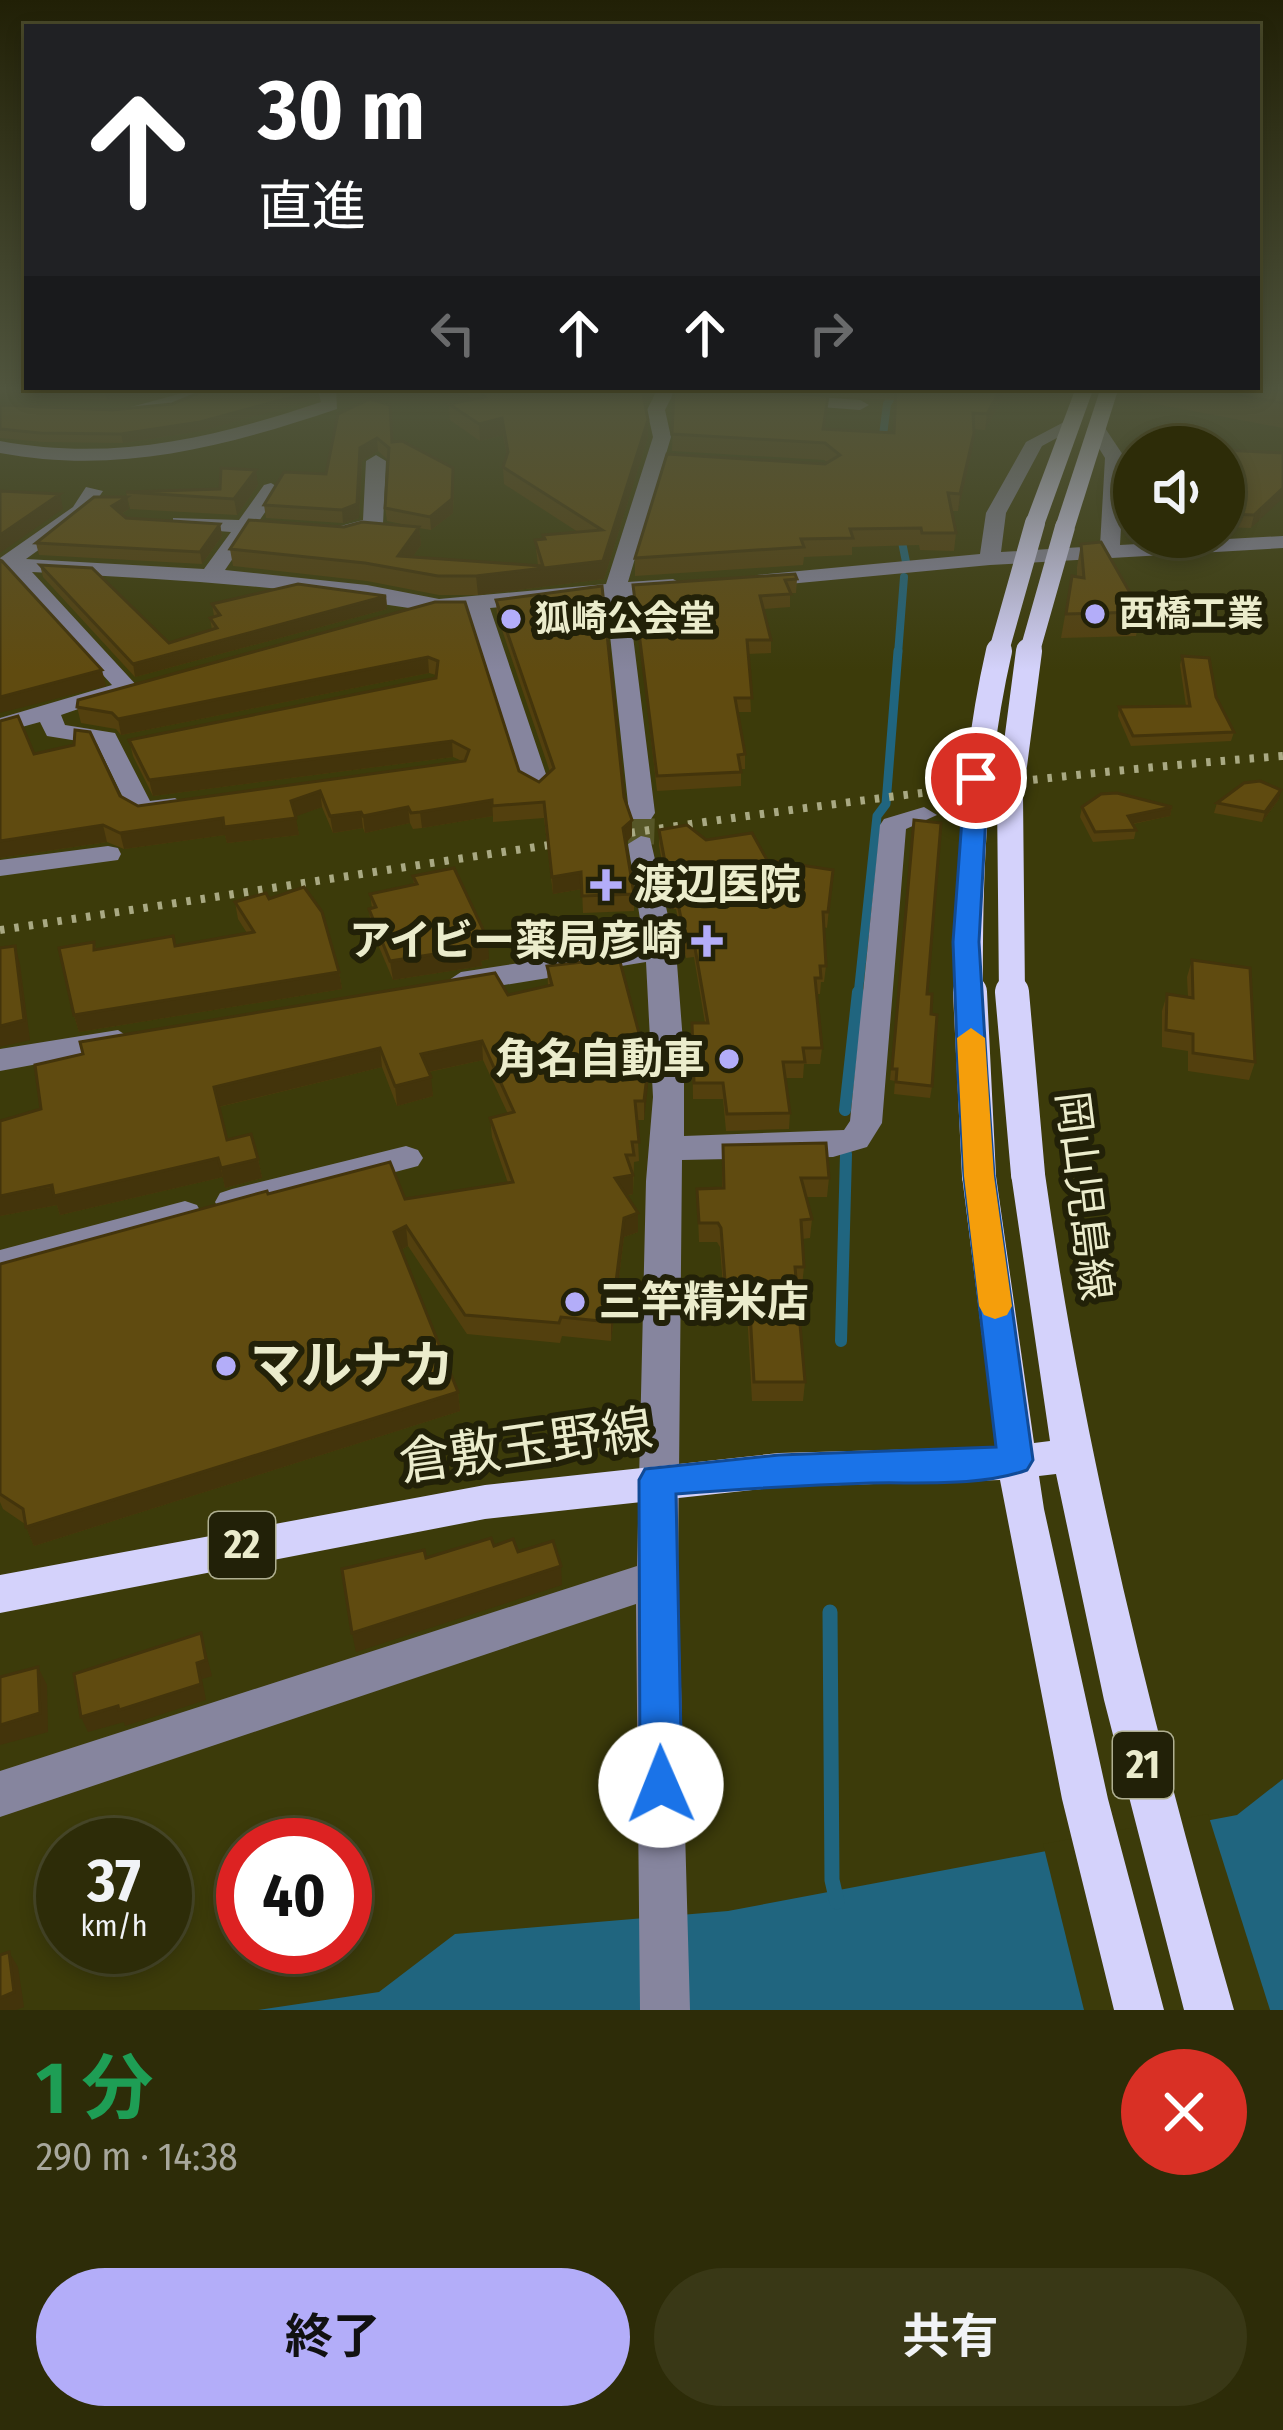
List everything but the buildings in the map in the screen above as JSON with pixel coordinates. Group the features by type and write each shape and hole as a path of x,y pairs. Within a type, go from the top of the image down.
{"main road":[{"name":"21","path":"1049,484 991,669 972,815 966,942 979,1176 1015,1460 1085,1799 1139,2010"},
{"name":"岡山児島線","path":"1078,484 1032,635 1014,740 1009,948 1028,1174 1084,1518 1148,1785 1209,2010"},
{"name":"倉敷玉野線","path":"0,1594 485,1502 779,1470 968,1466 1072,1456"}],"street":[{"path":"152,520 346,534 373,524 375,484"},
{"path":"642,813 616,588 649,484"},
{"path":"990,559 995,513 1011,484"},
{"path":"1110,484 1110,555"},
{"path":"210,576 271,489"},
{"path":"7,566 80,511 93,491"},
{"path":"361,528 401,534"},
{"path":"7,566 210,576 367,592 439,606 478,606 616,588 1283,542"},
{"path":"3,720 139,685 7,566"},
{"path":"394,618 439,606"},
{"path":"478,606 537,786"},
{"path":"47,711 56,730 106,738 122,747 141,810 208,802"},
{"path":"668,1148 833,1145 855,1139 866,1123 893,825 924,815"},
{"path":"641,844 662,950 668,1148 663,1181 657,1480 665,2010"},
{"path":"0,868 108,854"},
{"path":"425,987 662,950"},
{"path":"0,1060 148,1035"},
{"path":"0,1264 406,1158"},
{"path":"0,1794 658,1592"}],"water":[{"path":"1283,1779 1283,2010 258,2010 379,1992 455,1934 728,1911 1237,1815"}],"pier":[{"path":"1208,1814 1270,2010 1084,2010 1043,1844"}],"waterway":[{"path":"900,532 906,562"},
{"path":"898,654 904,577"},
{"path":"858,995 877,816 886,804 898,651"},
{"path":"845,1110 858,992"},
{"path":"841,1341 846,1154"},
{"path":"830,1612 832,1880 837,1902"}],"tunnel":[{"path":"641,844 642,813"}],"railway":[{"path":"0,930 801,809 1122,770 1283,756"}],"slow traffic":[{"path":"971,1038 979,1176 995,1306"}],"place":[{"name":"西橋工業","path":"1095,614"},
{"name":"狐崎公会堂","path":"511,619"},
{"name":"渡辺医院","path":"606,885"},
{"name":"アイビー薬局彦崎","path":"707,941"},
{"name":"角名自動車","path":"729,1059"},
{"name":"三竿精米店","path":"575,1302"},
{"name":"マルナカ","path":"226,1366"}],"route":[{"path":"661,1785 657,1480 1015,1460 990,1275 972,1074 966,942 976,778"}]}
